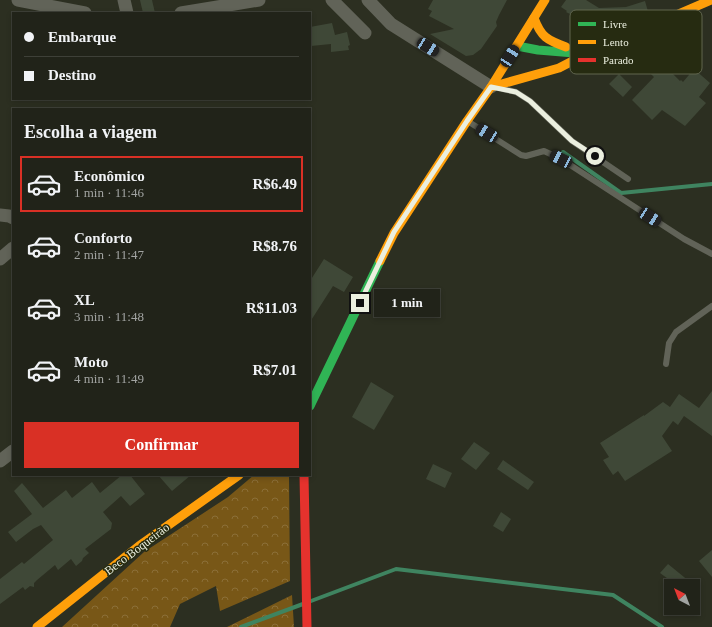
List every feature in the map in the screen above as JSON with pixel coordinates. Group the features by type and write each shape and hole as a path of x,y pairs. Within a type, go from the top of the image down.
{"main road":[{"path":"311,402 394,232 491,87 545,0"},
{"path":"687,10 710,0"},
{"path":"534,18 545,39 570,48"},
{"path":"517,46 538,50 570,53"},
{"path":"517,46 522,56"},
{"path":"491,87 540,70 559,68 570,62"},
{"name":"Beco Boqueirão","path":"37,627 140,546 237,476"},
{"path":"304,476 307,627"}],"street":[{"path":"18,0 80,12"},
{"path":"124,0 127,12"},
{"path":"185,12 225,3 259,0"},
{"path":"332,0 365,34"},
{"path":"368,0 391,24 491,87"},
{"path":"0,216 12,218"},
{"path":"0,259 12,249"},
{"path":"0,461 12,452"}],"lane":[{"path":"491,87 516,92 530,101 572,141 628,179"},
{"path":"467,121 521,155 526,156 544,151 561,159 684,239 712,254"},
{"path":"666,364 670,343 676,332 712,306"}],"green space":[{"path":"253,476 289,476 290,581 220,611 216,586 180,604 170,627 62,627 144,552 228,497"},
{"path":"292,595 294,627 227,627"}],"building":[{"path":"140,0 152,0 155,12 143,12"},
{"path":"433,0 507,0 496,22 497,26 481,49 473,55 466,56 430,34 454,29 429,16 432,11 428,9"},
{"path":"566,0 586,0 599,8 626,7 645,1 648,10 570,10 570,14 561,7"},
{"path":"332,23 335,35 347,32 350,45 348,46 349,50 331,52 331,44 311,46 311,27"},
{"path":"619,74 632,87 623,97 609,84"},
{"path":"651,74 673,74 683,82 690,74 700,74 710,83 699,97 706,103 685,126 662,110 652,120 632,100 654,77"},
{"path":"324,259 353,277 344,292 333,286 311,320 311,279"},
{"path":"371,382 394,396 374,430 352,417"},
{"path":"712,391 712,436 684,416 678,425 673,421 662,436 672,451 625,481 618,471 613,475 603,460 609,457 600,443 644,416 663,402 670,407 679,394 699,408"},
{"path":"474,442 490,453 476,470 461,459"},
{"path":"503,460 534,482 528,490 497,469"},
{"path":"433,464 452,473 445,488 426,479"},
{"path":"121,476 131,476 145,494 130,506 121,496 103,512 112,523 111,529 85,549 89,553 76,566 71,559 58,570 55,565 34,583 34,587 30,586 25,590 23,587 0,604 0,579 22,562 24,564 53,540 41,525 16,542 8,532 32,514 14,491 22,483 43,508 66,490 72,498 92,482 100,493"},
{"path":"159,476 190,476 172,491"},
{"path":"501,512 511,519 503,532 493,526"},
{"path":"712,550 712,577 699,561"},
{"path":"668,564 686,579 668,579 660,573"}],"waterway":[{"path":"563,152 621,193 712,184"},
{"path":"311,601 396,569 613,595 662,627"},
{"path":"241,627 303,604"}],"traffic: fast":[{"path":"517,46 538,50 570,53"},
{"path":"311,404 380,261"}],"traffic: slow":[{"path":"380,261 394,233 491,87 545,0"},
{"path":"688,10 711,0"},
{"path":"534,18 542,34 549,40 566,47"},
{"path":"491,87 559,68 570,62"},
{"path":"37,627 139,546 238,476"}],"traffic: jam":[{"path":"304,476 307,627"}],"route":[{"path":"360,303 394,232 491,87 516,92 530,101 572,141 595,156"}]}
